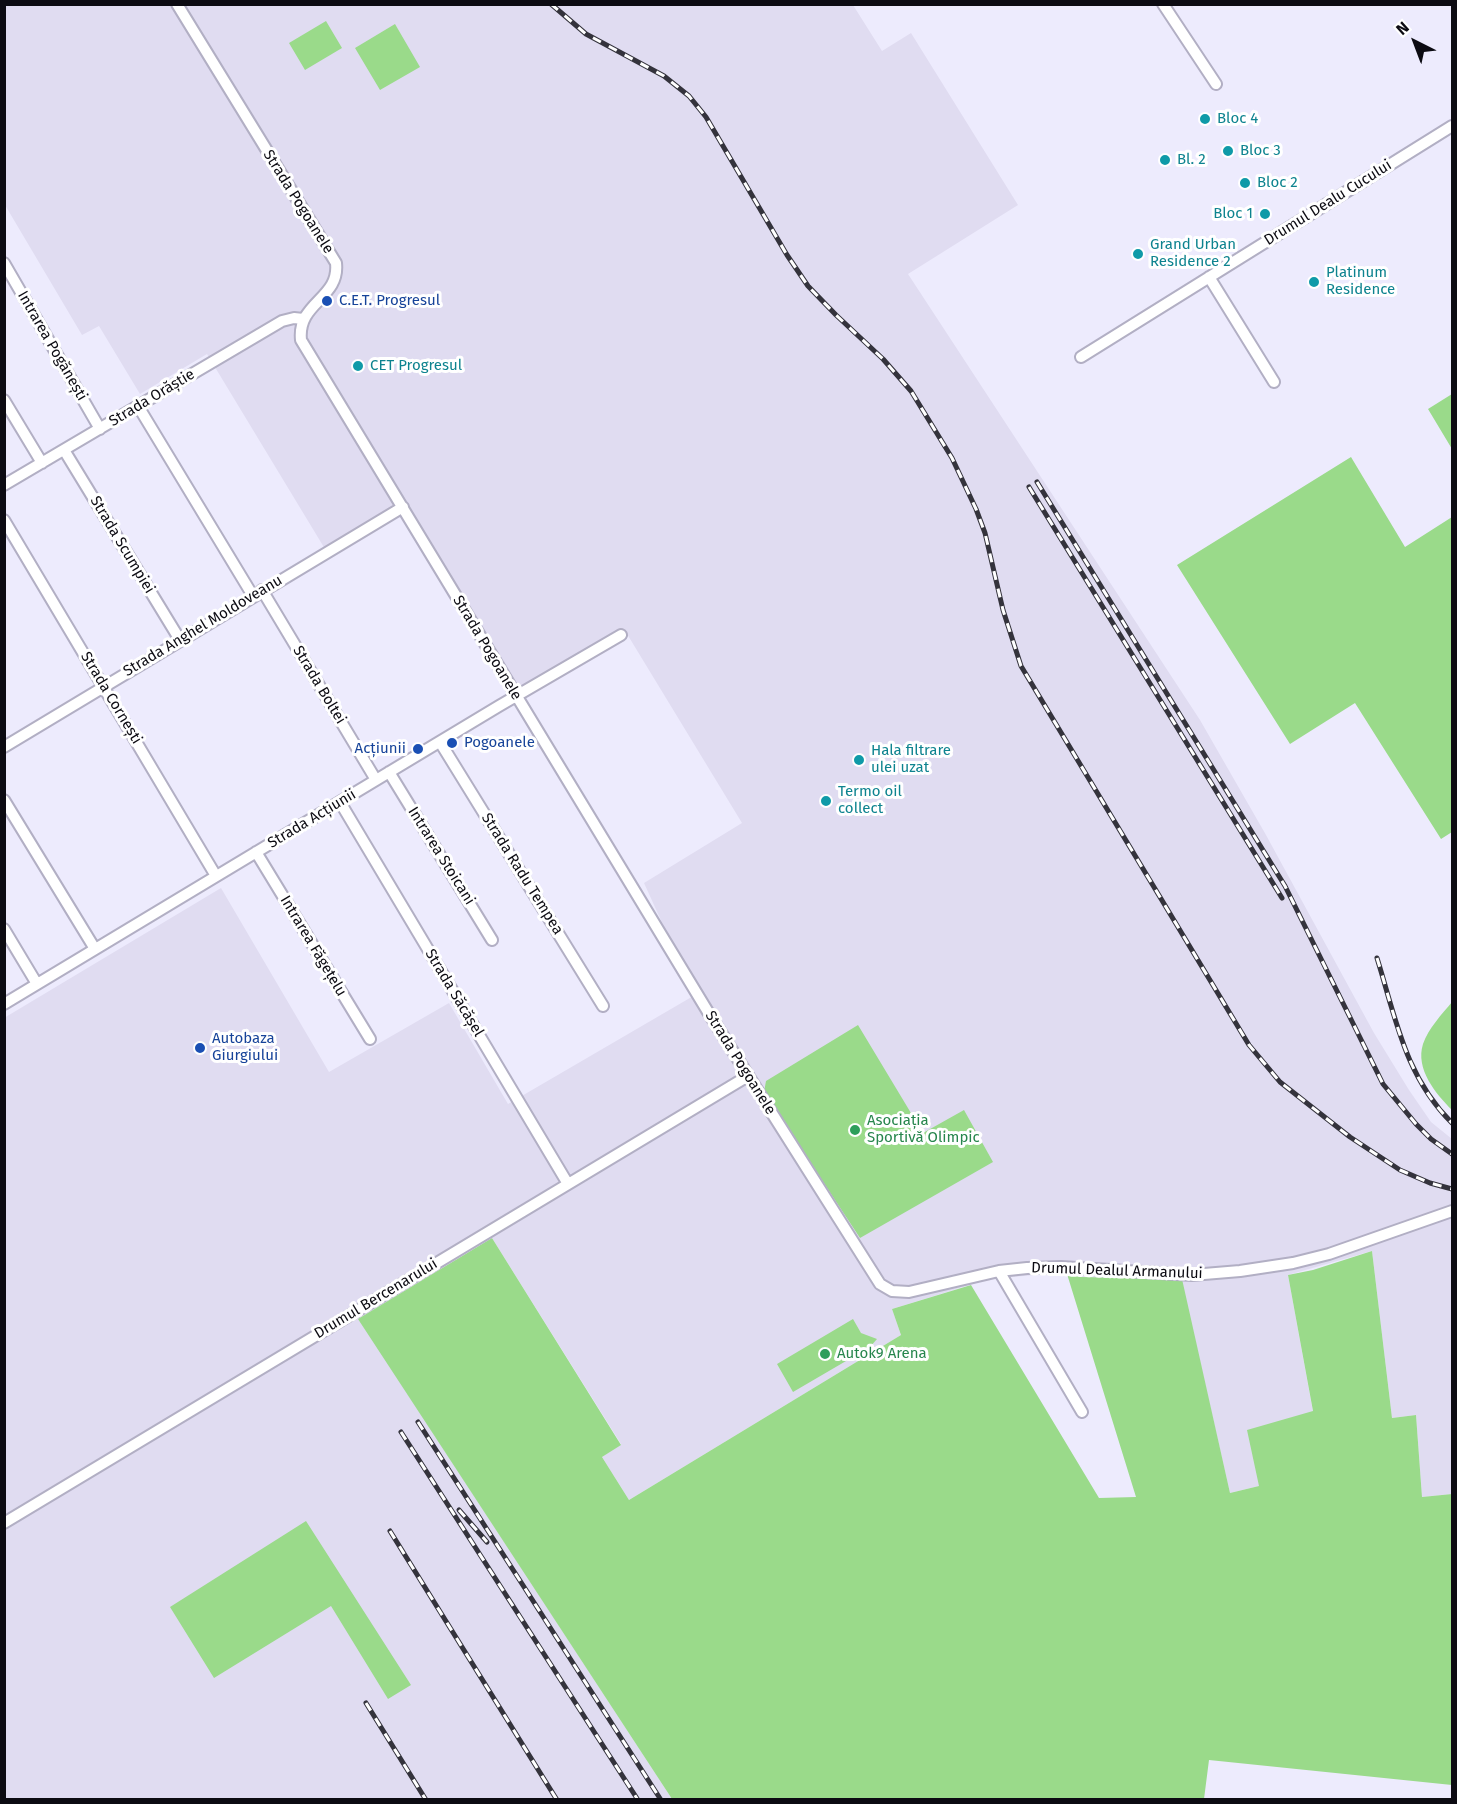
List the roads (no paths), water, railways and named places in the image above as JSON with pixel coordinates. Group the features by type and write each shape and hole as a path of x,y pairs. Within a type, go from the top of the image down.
{"street":[{"name":"Strada Pogoanele","path":"177,4 336,263 335,280 303,319 300,329 301,340 515,697 748,1076 873,1276 884,1288"},
{"path":"1163,4 1216,84"},
{"name":"Drumul Dealu Cucului","path":"1081,357 1452,126"},
{"name":"Intrarea Pogănești","path":"4,263 100,429"},
{"path":"1209,277 1274,382"},
{"name":"Strada Orăștie","path":"4,485 282,321 294,318 303,319"},
{"path":"4,400 42,463"},
{"name":"Strada Boltei","path":"138,406 376,780"},
{"name":"Strada Scumpiei","path":"64,450 180,640"},
{"name":"Strada Anghel Moldoveanu","path":"4,747 403,507"},
{"name":"Strada Cornești","path":"4,520 216,876"},
{"name":"Strada Acțiunii","path":"4,1004 621,635"},
{"name":"Strada Radu Tempea","path":"440,742 603,1006"},
{"name":"Intrarea Stoicani","path":"389,772 492,940"},
{"path":"4,800 95,949"},
{"name":"Strada Săcășel","path":"340,802 568,1184"},
{"name":"Intrarea Făgețelu","path":"256,852 370,1039"},
{"path":"4,929 37,984"},
{"name":"Drumul Bercenarului","path":"4,1523 748,1076"},
{"name":"Drumul Dealul Armanului","path":"884,1288 909,1293 999,1271 1052,1267 1170,1274 1240,1271 1293,1263 1329,1254 1452,1211"},
{"path":"999,1271 1082,1412"}],"railway":[{"path":"551,4 586,34 664,76 689,96 706,117 787,255 808,286 883,359 911,391 952,458 976,509 985,533 1003,610 1021,666 1249,1045 1280,1082 1350,1137 1400,1170 1430,1183 1452,1189"},
{"path":"1037,482 1285,886 1383,1084 1416,1124 1431,1139 1452,1154"},
{"path":"1029,487 1282,898"},
{"path":"1377,958 1397,1025 1413,1066 1423,1086 1452,1123"},
{"path":"418,1422 661,1800"},
{"path":"401,1432 638,1800"},
{"path":"459,1510 487,1542"},
{"path":"390,1531 557,1800"},
{"path":"366,1703 426,1800"}],"place":[{"name":"Bloc 4","path":"1205,119"},
{"name":"Bloc 3","path":"1228,151"},
{"name":"Bl. 2","path":"1165,160"},
{"name":"Bloc 2","path":"1245,183"},
{"name":"Bloc 1","path":"1265,214"},
{"name":"Grand Urban Residence 2","path":"1138,254"},
{"name":"Platinum Residence","path":"1314,282"},
{"name":"C.E.T. Progresul","path":"327,301"},
{"name":"CET Progresul","path":"358,366"},
{"name":"Pogoanele","path":"452,743"},
{"name":"Acțiunii","path":"418,749"},
{"name":"Hala filtrare ulei uzat","path":"859,760"},
{"name":"Termo oil collect","path":"826,801"},
{"name":"Autobaza Giurgiului","path":"200,1048"},
{"name":"Asociația Sportivă Olimpic","path":"855,1130"},
{"name":"Autok9 Arena","path":"825,1354"}]}
